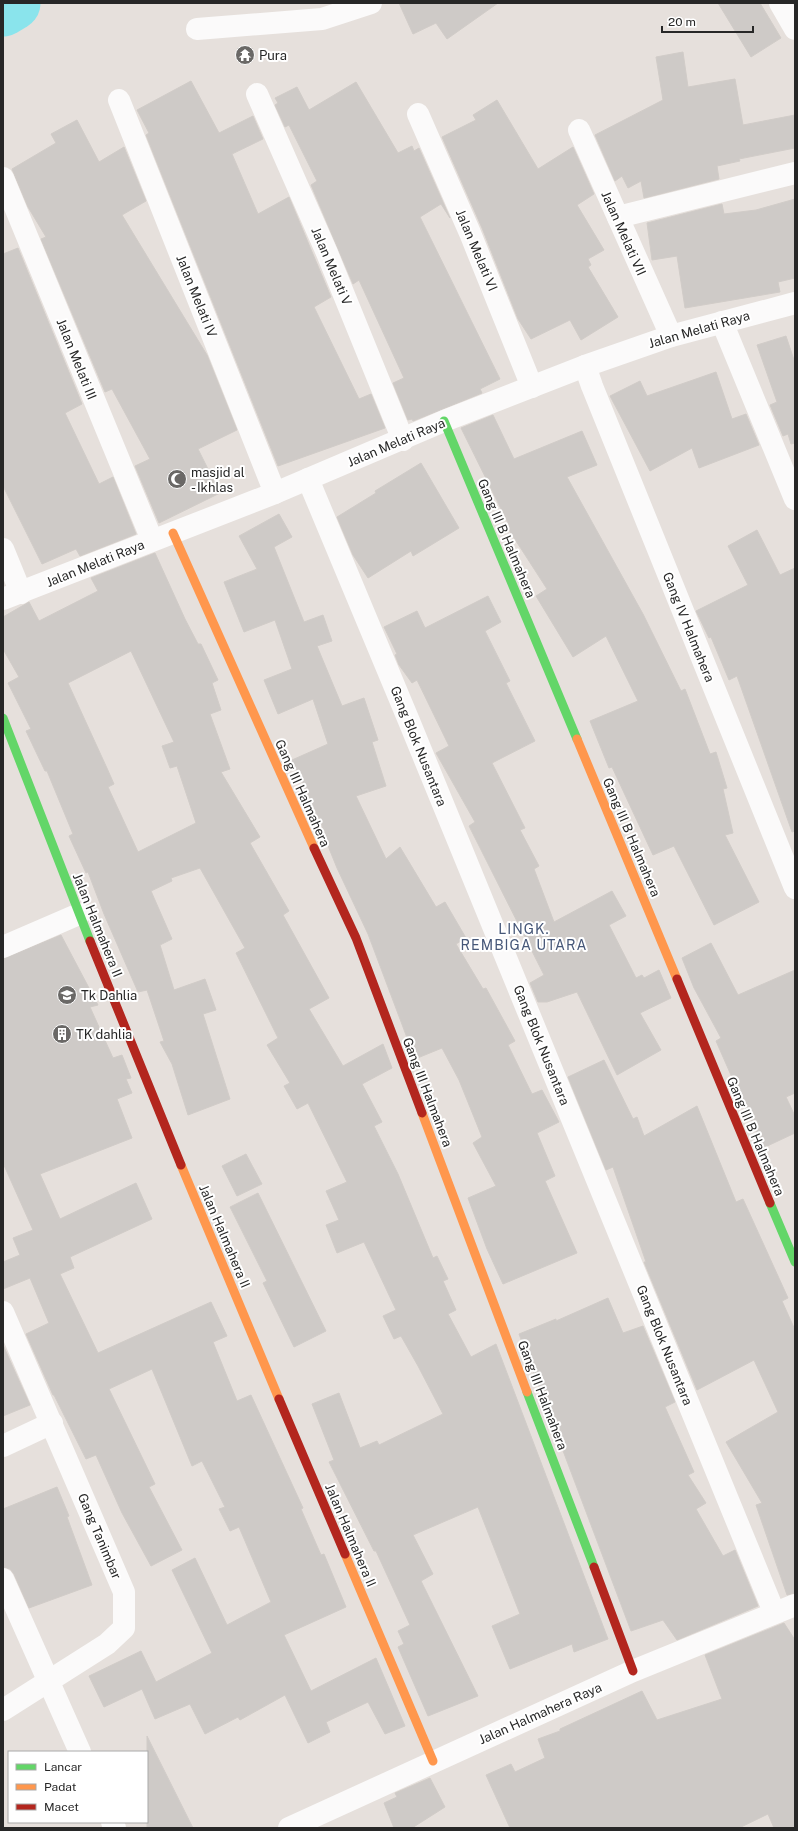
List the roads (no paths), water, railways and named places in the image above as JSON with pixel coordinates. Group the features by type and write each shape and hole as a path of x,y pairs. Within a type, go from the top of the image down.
{"street":[{"path":"197,29 322,19 371,3"},
{"path":"780,3 795,29"},
{"name":"Jalan Melati V","path":"257,94 327,253 403,440"},
{"name":"Jalan Melati IV","path":"119,100 274,493"},
{"name":"Jalan Melati VI","path":"418,114 470,233 532,387"},
{"name":"Jalan Melati VII","path":"578,130 670,336"},
{"path":"618,218 795,173"},
{"name":"Jalan Melati III","path":"3,178 152,540"},
{"name":"Jalan Melati Raya","path":"12,596 274,493 403,440 444,421 585,366 670,336 795,303"},
{"path":"722,322 795,500"},
{"name":"Gang IV Halmahera","path":"585,366 601,409 795,888"},
{"name":"Gang III B Halmahera","path":"444,421 795,1262"},
{"name":"Gang Blok Nusantara","path":"308,479 409,721 774,1612"},
{"name":"Gang III Halmahera","path":"173,533 290,797 356,938 633,1671"},
{"path":"3,548 12,596"},
{"name":"Jalan Halmahera II","path":"3,718 79,914 175,1152 433,1761"},
{"path":"3,947 79,914"},
{"name":"Gang Tanimbar","path":"3,1312 124,1592 124,1628 107,1644 48,1683 3,1710"},
{"path":"3,1446 52,1423"},
{"path":"3,1579 80,1751"},
{"name":"Jalan Halmahera Raya","path":"289,1828 633,1671 774,1612 795,1605"}],"waterway":[{"path":"3,9 13,3"}],"place":[{"name":"Pura","path":"245,55"},
{"name":"masjid al - Ikhlas","path":"177,479"},
{"name":"Tk Dahlia","path":"67,995"},
{"name":"TK dahlia","path":"62,1034"}],"district":[{"name":"LINGK. REMBIGA UTARA","path":"524,938"}]}
